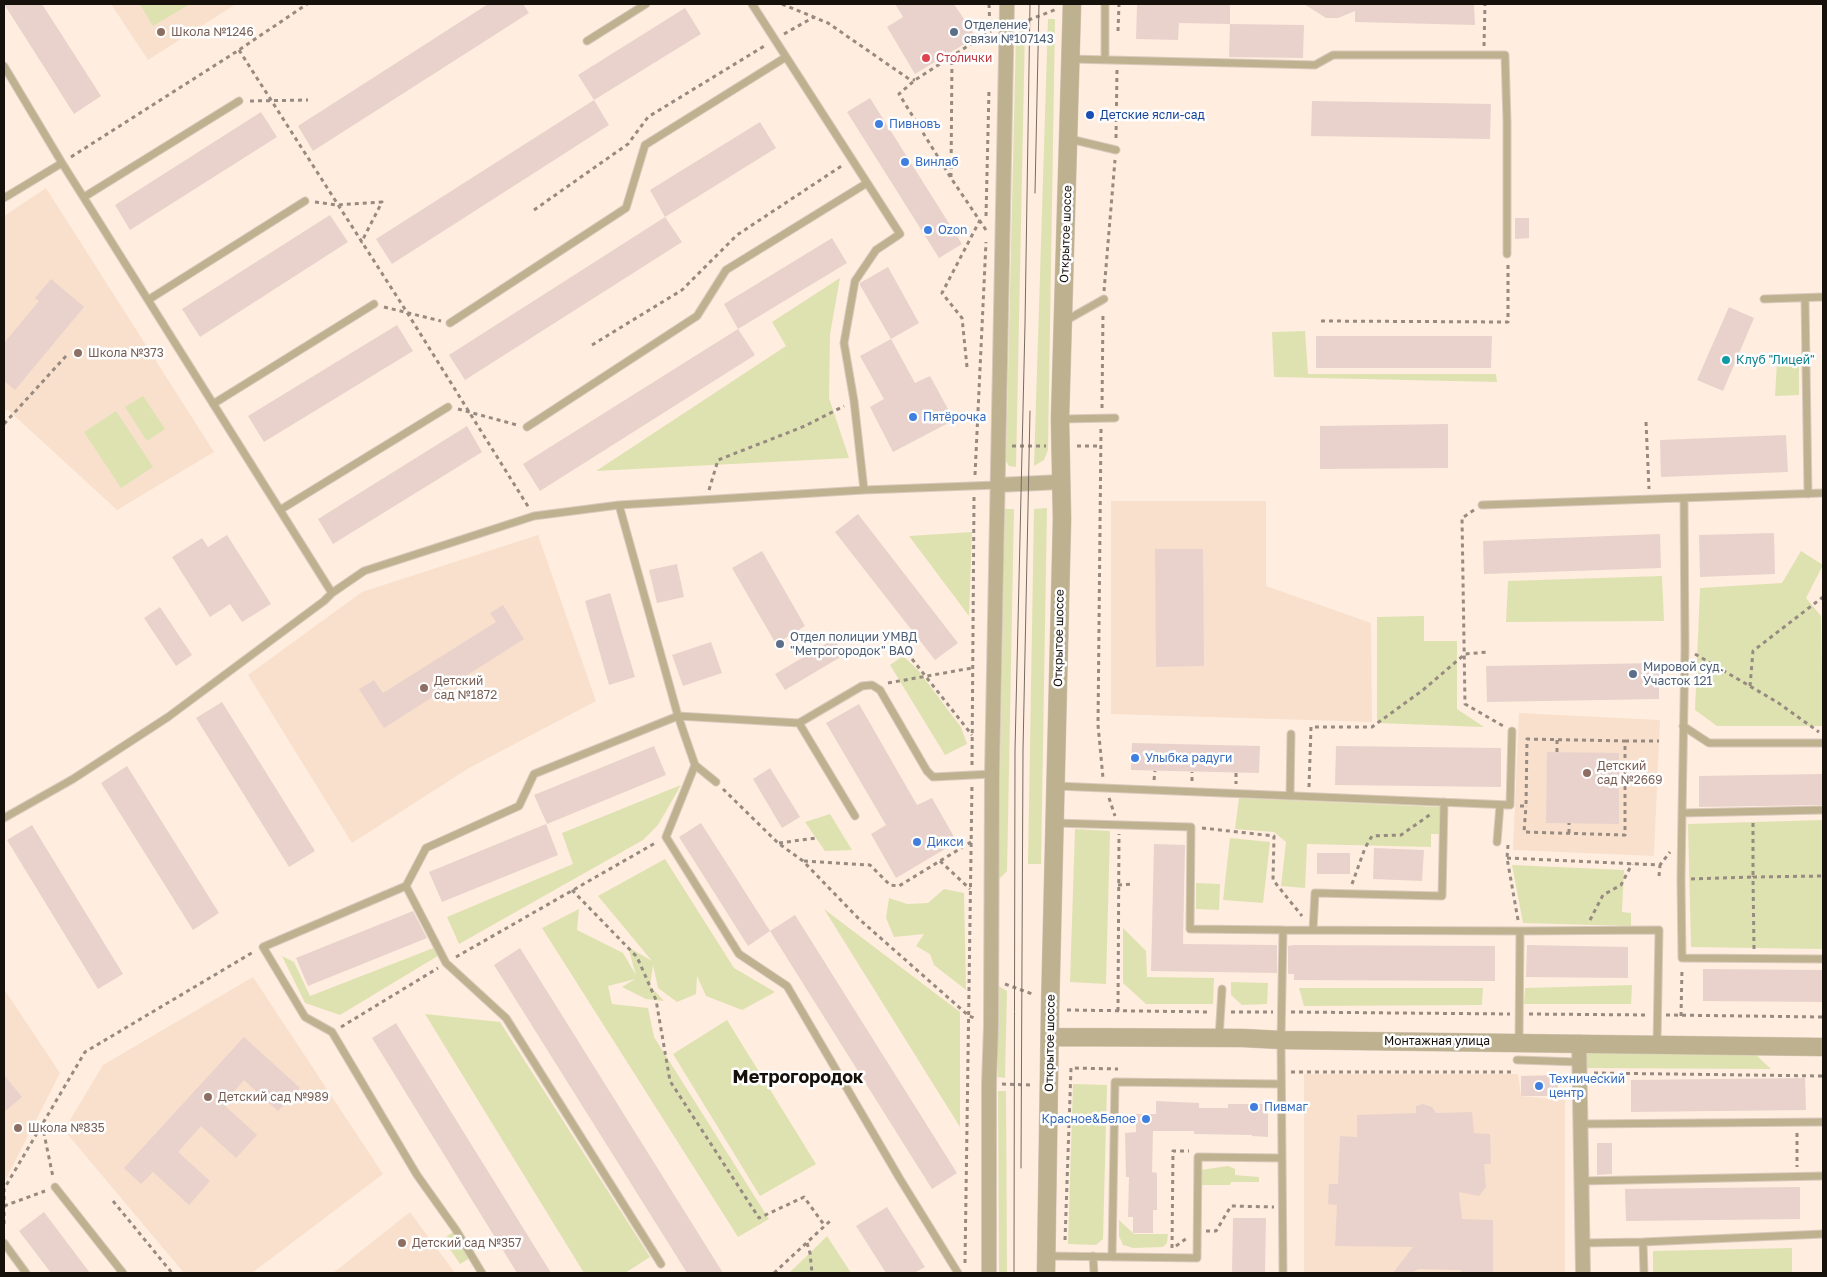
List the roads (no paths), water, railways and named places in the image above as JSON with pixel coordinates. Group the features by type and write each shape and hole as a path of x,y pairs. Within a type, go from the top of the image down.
{"street":[{"path":"989,1273 992,774 1007,4"},
{"name":"Открытое шоссе","path":"1046,1273 1061,482 1060,419 1069,139 1070,59 1065,6"},
{"path":"997,485 1061,482"},
{"name":"Монтажная улица","path":"1050,1038 1579,1042 1823,1047"},
{"path":"1579,1042 1583,1273"}],"lane":[{"path":"587,41 646,4"},
{"path":"752,4 900,234 876,250 855,281 844,343 854,401 864,490"},
{"path":"1105,4 1105,59"},
{"path":"1070,59 1315,65 1333,55 1505,55 1508,254"},
{"path":"450,323 626,208 645,145 786,57"},
{"path":"4,66 62,163 332,593"},
{"path":"84,197 239,101"},
{"path":"1069,139 1116,150"},
{"path":"4,198 62,163"},
{"path":"527,427 697,316 726,270 867,183"},
{"path":"148,300 304,201"},
{"path":"1764,299 1823,297"},
{"path":"1805,298 1808,494"},
{"path":"1063,323 1104,299"},
{"path":"214,404 374,304"},
{"path":"280,510 448,407"},
{"path":"1060,419 1115,418"},
{"path":"4,818 73,779 168,717 364,571 534,516 619,505 864,490 997,485"},
{"path":"1482,505 1823,493"},
{"path":"1684,498 1685,648 1681,838 1682,958 1823,959"},
{"path":"619,505 678,716 695,765 716,782"},
{"path":"482,1273 456,1230 416,1175 332,1032 305,1017 263,947 406,886 426,848 519,806 534,774 678,716 799,723 862,686 872,685 880,690 927,771 933,777 992,774"},
{"path":"799,723 856,816"},
{"path":"1683,726 1709,743 1823,743"},
{"path":"1056,786 1309,796 1444,804 1510,805 1512,731"},
{"path":"1290,796 1291,734"},
{"path":"695,765 666,837 739,954 788,986 900,1179 958,1273"},
{"path":"1313,930 1315,893 1442,896 1444,804"},
{"path":"1497,842 1500,805"},
{"path":"1682,813 1823,810"},
{"path":"1055,823 1191,827 1190,929 1659,930 1657,1044"},
{"path":"406,886 446,963 506,1018 661,1264"},
{"path":"1283,930 1281,1012 1283,1273"},
{"path":"1519,1042 1520,931"},
{"path":"1219,1038 1222,988"},
{"path":"1517,1060 1579,1062"},
{"path":"1112,1257 1115,1082 1281,1084"},
{"path":"1580,1124 1823,1122"},
{"path":"1046,1256 1196,1258 1198,1157 1282,1158"},
{"path":"1581,1181 1823,1176"},
{"path":"55,1187 123,1273"},
{"path":"1582,1243 1823,1234"},
{"path":"1643,1242 1644,1273"},
{"path":"4,1243 26,1273"},
{"path":"1093,1256 1094,1273"}],"tram line":[{"path":"1014,1273 1015,750 1030,4"},
{"path":"1035,193 1039,4"},
{"path":"1021,1168 1023,750 1030,411"}],"place":[{"name":"Школа №1246","path":"161,32"},
{"name":"Отделение связи №107143","path":"954,32"},
{"name":"Столички","path":"926,58"},
{"name":"Детские ясли-сад","path":"1090,115"},
{"name":"Пивновъ","path":"879,124"},
{"name":"Винлаб","path":"905,162"},
{"name":"Ozon","path":"928,230"},
{"name":"Школа №373","path":"78,353"},
{"name":"Клуб \"Лицей\"","path":"1726,360"},
{"name":"Пятёрочка","path":"913,417"},
{"name":"Отдел полиции УМВД \"Метрогородок\" ВАО","path":"780,644"},
{"name":"Мировой суд. Участок 121","path":"1633,674"},
{"name":"Детский сад №1872","path":"424,688"},
{"name":"Улыбка радуги","path":"1135,758"},
{"name":"Детский сад №2669","path":"1587,773"},
{"name":"Дикси","path":"917,842"},
{"name":"Технический центр","path":"1539,1086"},
{"name":"Детский сад №989","path":"208,1097"},
{"name":"Пивмаг","path":"1254,1107"},
{"name":"Красное&Белое","path":"1146,1119"},
{"name":"Школа №835","path":"18,1128"},
{"name":"Детский сад №357","path":"402,1243"}],"district":[{"name":"Метрогородок","path":"798,1077"}]}
